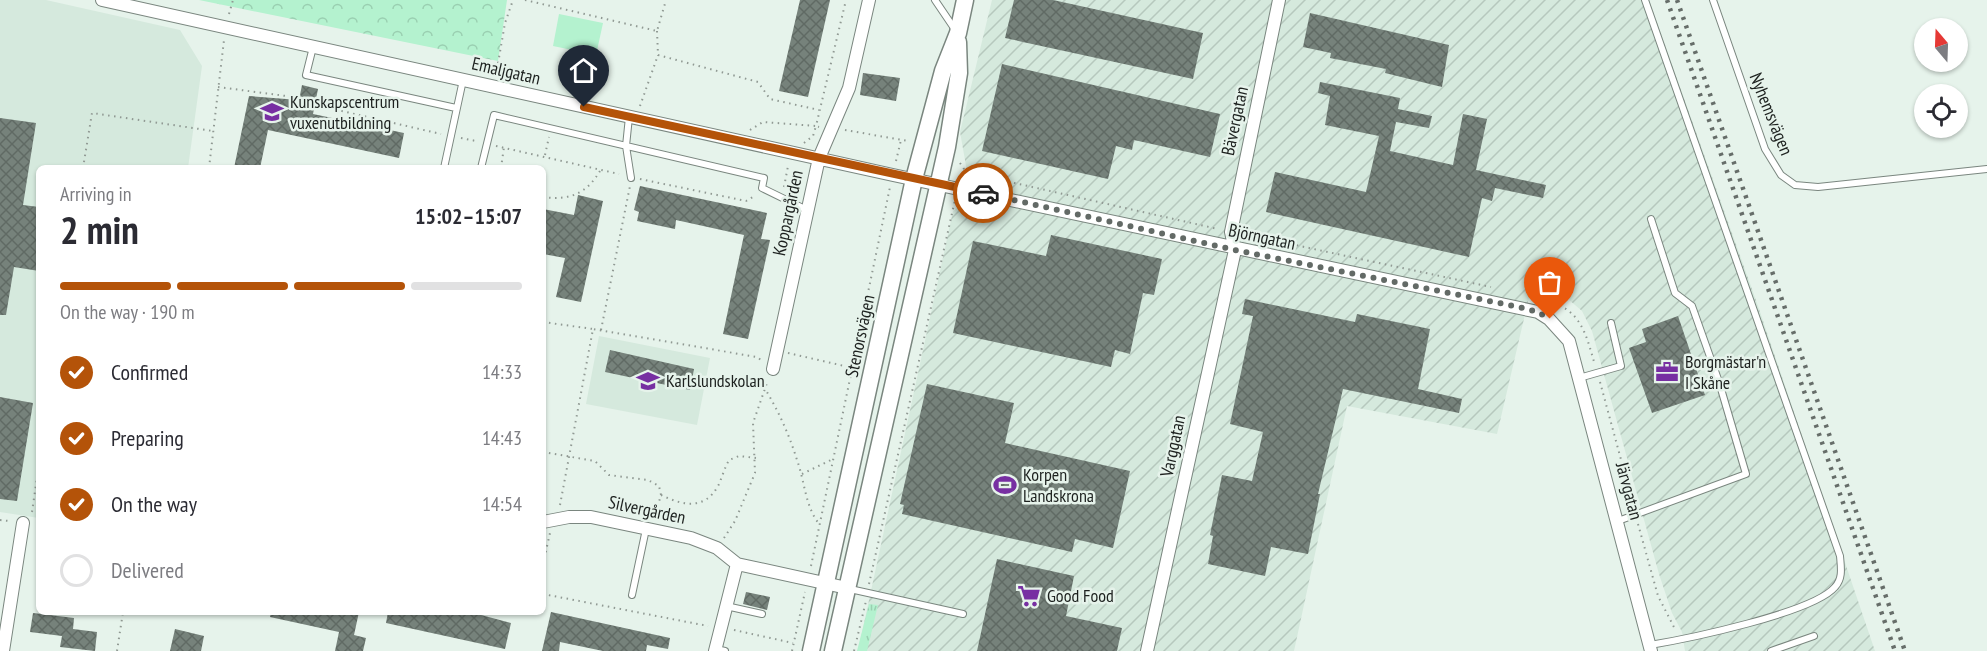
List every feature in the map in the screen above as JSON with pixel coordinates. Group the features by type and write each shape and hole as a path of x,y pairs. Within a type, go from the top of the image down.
{"street":[{"name":"Emaljgatan","path":"102,0 938,184"},
{"name":"Koppargården","path":"773,369 819,158 830,127 849,88 869,0"},
{"name":"Stenorsvägen","path":"811,651 914,180 943,71 958,33 965,0"},
{"name":"Bävergatan","path":"1235,250 1231,232 1279,0"},
{"name":"Stenorsvägen","path":"833,651 947,147 959,73 958,33"},
{"name":"Björngatan","path":"938,184 1235,250 1538,312 1550,319 1569,341"},
{"name":"Varggatan","path":"1146,651 1235,250"},
{"name":"Järvgatan","path":"1569,341 1650,648"},
{"name":"Silvergården","path":"548,521 591,517 691,538 717,548 737,564 847,588"},
{"path":"3,651 27,519"},
{"path":"719,650 719,627 737,564"}],"lane":[{"path":"935,0 958,33"},
{"path":"1645,0 1832,534 1842,573 1837,585 1828,594 1726,630 1650,648"},
{"name":"Nyhemsvägen","path":"1713,0 1765,149 1781,175 1795,185 1818,187 1987,169"},
{"path":"313,47 306,75 456,108"},
{"path":"445,165 463,80"},
{"path":"483,165 494,115 764,178 762,188 808,210"},
{"path":"629,117 626,146 631,178"},
{"path":"1618,521 1746,474 1719,382 1692,306 1675,293 1651,219"},
{"path":"1579,378 1621,366 1611,322"},
{"path":"632,595 648,529"},
{"path":"847,588 963,614"},
{"path":"726,605 762,614"},
{"path":"1771,651 1814,636"}],"path":[{"path":"209,165 226,28 233,0"},
{"path":"494,87 506,23 513,0"},
{"path":"525,0 657,31"},
{"path":"640,106 658,55 657,31 666,0"},
{"path":"783,192 791,143 803,143 813,136 845,1"},
{"path":"658,55 758,82 770,99 820,110"},
{"path":"218,87 286,96 483,143"},
{"path":"83,165 92,113 213,131"},
{"path":"816,126 924,143"},
{"path":"545,156 551,128"},
{"path":"792,651 901,140"},
{"path":"494,145 631,178 746,201 762,193"},
{"path":"501,165 504,147"},
{"path":"947,147 955,148 966,172"},
{"path":"546,198 561,200 572,197 595,180 601,169"},
{"path":"966,172 1231,232 1501,289"},
{"path":"854,651 958,188 966,172"},
{"path":"601,330 631,178"},
{"path":"1535,297 1563,306 1578,319 1585,333 1658,596 1678,640"},
{"path":"546,322 593,328 757,357 773,369 764,387 753,423 755,472 735,521 717,548"},
{"path":"546,538 548,521 561,504 593,328"},
{"path":"777,350 853,368"},
{"path":"764,387 781,418 802,474 812,516 820,525"},
{"path":"546,453 595,461 609,475 648,480 659,486 661,495 648,529"},
{"path":"661,495 676,502 699,504 711,495 719,484 729,460 739,456 756,458"},
{"path":"802,474 833,459"},
{"path":"27,519 36,478"},
{"path":"546,595 794,643"},
{"path":"117,651 123,615"}],"shaded area":[{"path":"0,0 46,0 180,30 202,66 188,165 36,165 36,518 0,512"},
{"path":"992,0 1649,0 1757,303 1875,651 1685,651 1682,632 1672,613 1659,574 1592,331 1582,311 1568,299 1531,289 1497,434 1347,406 1294,651 858,651 953,211 965,202 974,181 968,177 960,132"},
{"name":"Karlslundskolan","path":"599,336 710,358 697,425 586,404"}],"green space":[{"path":"199,0 507,0 498,61"},
{"path":"559,14 603,23 596,55 553,46"},
{"path":"869,604 878,605 867,651 857,651"}],"building":[{"path":"800,0 830,0 808,97 779,91"},
{"path":"1014,0 1053,0 1203,33 1193,79 1005,38"},
{"path":"1310,13 1449,45 1442,87 1385,73 1386,69 1330,58 1331,53 1303,47"},
{"path":"1002,64 1220,114 1210,157 1134,140 1132,150 1116,146 1108,179 982,151"},
{"path":"863,73 900,78 896,101 860,95"},
{"path":"1320,82 1400,98 1398,109 1432,116 1429,128 1396,122 1390,151 1453,165 1463,114 1487,119 1476,170 1546,185 1543,198 1495,188 1492,201 1482,198 1469,257 1266,212 1275,172 1366,192 1379,136 1325,125 1330,96 1318,93"},
{"path":"302,85 318,89 313,114 404,133 399,158 268,130 261,165 235,165 249,96 299,100"},
{"path":"0,118 36,123 23,205 36,207 36,271 14,267 6,315 0,315"},
{"path":"640,186 767,213 761,239 770,240 748,339 723,334 744,235 676,220 675,229 637,221 639,212 634,210"},
{"path":"578,195 603,201 581,302 556,297 565,258 546,255 546,210 574,215"},
{"path":"1051,235 1162,259 1154,295 1143,293 1130,354 1115,350 1111,367 953,333 973,241 1046,256"},
{"path":"1245,299 1355,322 1357,314 1430,329 1418,389 1462,399 1459,413 1343,389 1318,494 1320,494 1308,554 1271,547 1265,576 1208,564 1213,536 1210,535 1222,475 1252,481 1263,432 1230,424 1253,316 1242,314"},
{"name":"Borgmästar'n I Skåne","path":"1678,316 1705,395 1652,413 1629,348 1646,342 1642,329"},
{"path":"610,350 694,369 690,390 605,372"},
{"path":"927,384 1014,403 1005,443 1130,471 1113,548 1075,539 1072,552 902,514 904,505 900,504"},
{"path":"0,397 33,403 17,501 0,499"},
{"name":"Good Food","path":"997,559 1074,576 1066,616 1122,628 1117,651 977,651"},
{"path":"746,592 770,597 767,610 743,604"},
{"path":"551,612 670,638 668,649 647,645 646,651 603,651 560,642 559,651 542,651"},
{"path":"33,613 74,618 73,629 97,632 95,651 60,647 62,636 30,632"},
{"path":"270,615 358,615 354,635 366,638 363,651 335,651 339,632 270,617"},
{"path":"387,615 481,615 511,623 505,649 386,623"},
{"path":"175,629 204,636 201,651 170,651"}],"railway":[{"path":"1667,0 1895,651"},
{"path":"1677,0 1905,651"}],"way so far":[{"path":"983,193 1235,250 1519,307 1538,312 1550,319"}],"place":[{"name":"Kunskapscentrum vuxenutbildning","path":"272,112"},
{"name":"Borgmästar'n I Skåne","path":"1667,372"},
{"name":"Karlslundskolan","path":"648,381"},
{"name":"Korpen Landskrona","path":"1005,485"},
{"name":"Good Food","path":"1029,596"}],"route":[{"path":"584,107 983,193"}]}
